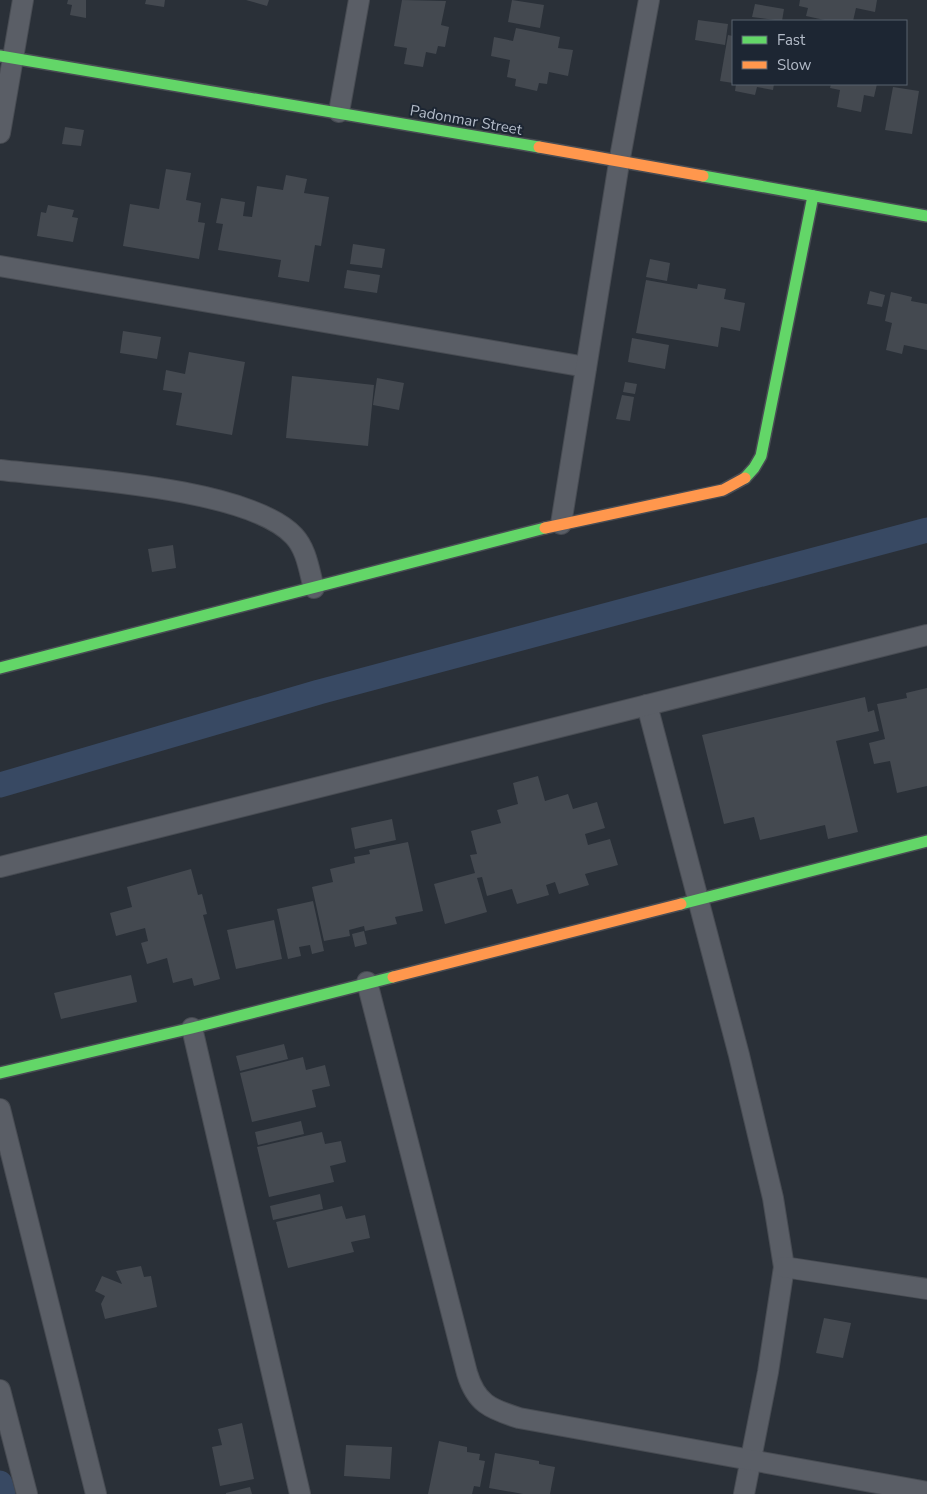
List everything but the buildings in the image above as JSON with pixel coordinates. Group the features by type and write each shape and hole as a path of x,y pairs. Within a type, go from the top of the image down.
{"street":[{"path":"0,133 7,57 23,0"},
{"path":"339,112 359,0"},
{"path":"561,524 619,163 650,0"},
{"name":"Padonmar Street","path":"7,57 339,112 927,216"},
{"path":"0,668 561,524 723,490 739,484 752,473 762,456 813,196"},
{"path":"0,266 586,367"},
{"path":"0,470 133,485 242,506 281,525 294,536 304,550 314,588"},
{"path":"0,867 927,635"},
{"path":"646,705 698,898 774,1198 784,1267 768,1372 744,1494"},
{"path":"0,1073 192,1028 927,841"},
{"path":"367,982 471,1388 487,1406 519,1418 927,1492"},
{"path":"192,1028 300,1494"},
{"path":"0,1109 96,1494"},
{"path":"784,1267 927,1289"},
{"path":"0,1390 27,1494"}],"waterway":[{"path":"0,785 319,692 927,530"},
{"path":"0,1483 3,1494"}],"traffic: fast":[{"path":"0,56 539,147"},
{"path":"703,176 927,216"},
{"path":"745,478 761,456 813,196"},
{"path":"0,668 545,528"},
{"path":"681,904 927,841"},
{"path":"0,1073 192,1028 393,977"}],"traffic: slow":[{"path":"539,147 703,176"},
{"path":"545,528 723,490 745,478"},
{"path":"393,977 681,904"}]}
